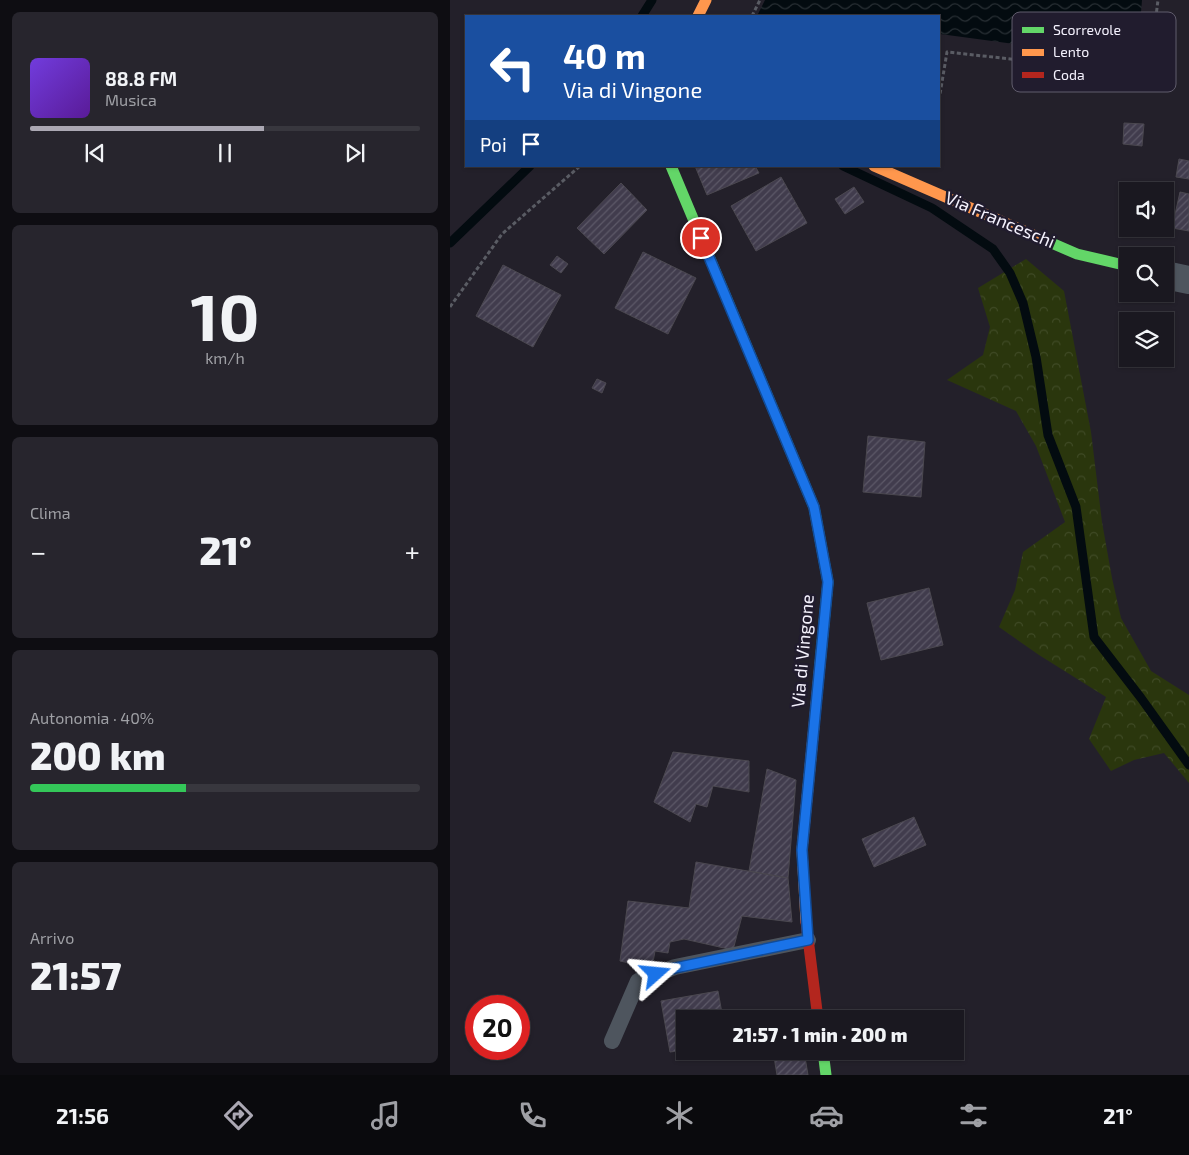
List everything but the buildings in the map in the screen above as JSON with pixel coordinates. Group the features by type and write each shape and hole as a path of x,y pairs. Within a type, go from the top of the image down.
{"street":[{"path":"698,15 706,0"},
{"name":"Via di Vingone","path":"671,167 814,507 828,582 802,850 808,940 817,1010"},
{"name":"Via Franceschi","path":"876,167 1077,254 1119,264"},
{"path":"1174,276 1189,280"},
{"path":"824,1060 826,1075"}],"lane":[{"path":"612,1040 638,981 675,968 808,940"}],"path":[{"path":"752,15 760,0"},
{"path":"940,94 947,52 1012,59"},
{"path":"450,307 502,234 579,167"}],"green space":[{"path":"1026,259 1064,291 1091,432 1102,522 1121,618 1151,671 1189,695 1189,783 1164,753 1134,760 1111,771 1089,739 1106,697 1039,655 999,627 1015,590 1023,552 1065,522 1036,446 1016,411 947,380 983,355 990,327 978,288"}],"water":[{"path":"765,0 1142,0 1141,12 1012,12 1012,44 940,34 940,15 758,15"}],"waterway":[{"path":"643,15 652,0"},
{"path":"450,243 529,167"},
{"path":"845,167 932,208 993,249 1010,273 1023,303 1036,357 1048,435 1076,507 1094,637 1189,765"}],"traffic: fast":[{"path":"671,167 814,507 828,582 820,664"},
{"path":"1040,238 1077,254 1119,264"},
{"path":"824,1060 826,1075"}],"traffic: slow":[{"path":"698,15 706,0"},
{"path":"876,167 1040,238"},
{"path":"806,922 802,850 820,664"}],"traffic: jam":[{"path":"806,922 817,1010"}],"route":[{"path":"656,974 675,968 808,940 802,850 828,582 814,507 701,238"}]}
